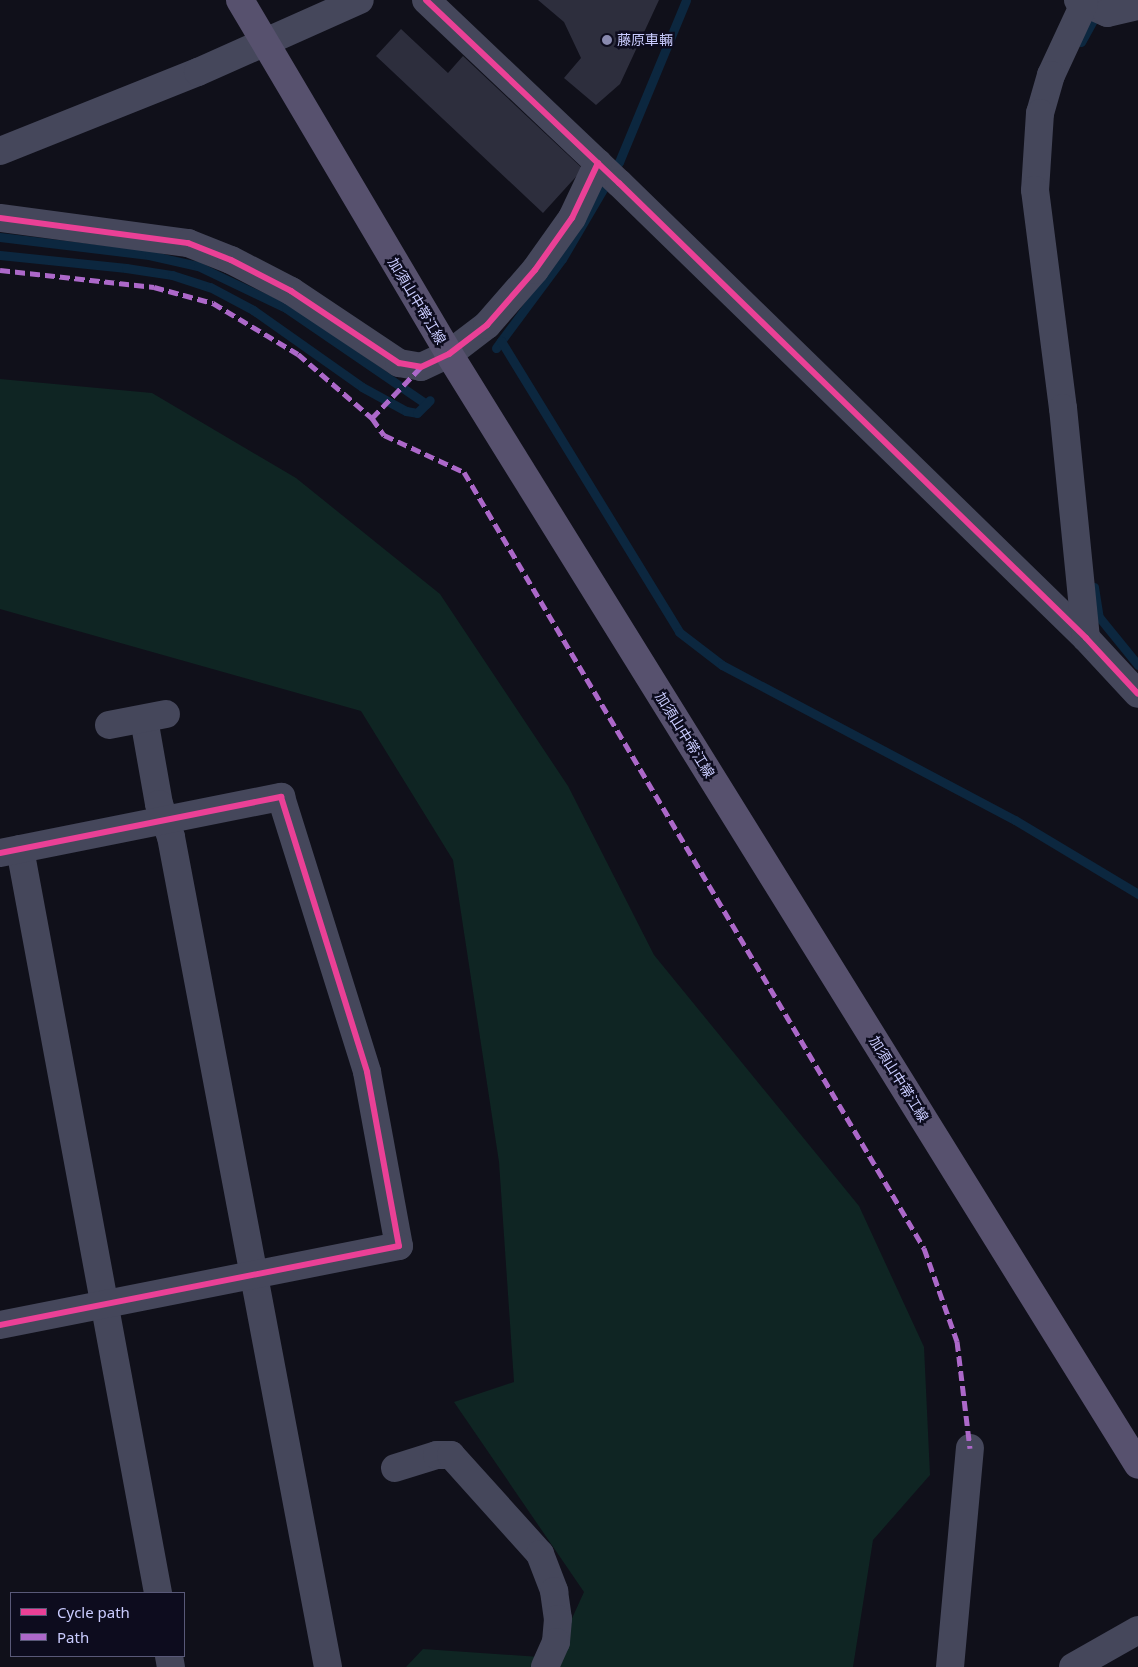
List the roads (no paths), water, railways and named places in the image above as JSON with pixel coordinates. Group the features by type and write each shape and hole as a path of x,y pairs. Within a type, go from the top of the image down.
{"main road":[{"name":"加須山中帯江線","path":"240,0 449,354 1138,1464"}],"street":[{"path":"0,151 264,43 360,0"},
{"path":"426,0 607,172 1086,638 1138,694"},
{"path":"1086,638 1063,408 1035,190 1040,113 1050,75 1081,2 1107,13 1138,6"},
{"path":"0,218 188,243 231,260 291,291 399,363 422,367 449,354 487,325 535,270 607,172"},
{"path":"109,725 155,716 165,820 171,837 328,1667"},
{"path":"0,1325 104,1305 255,1276 399,1246 367,1072 281,797 10,851 104,1305 158,1592"},
{"path":"950,1667 970,1448"},
{"path":"395,1468 437,1455 450,1456 540,1554 554,1591 558,1619 556,1642 545,1667"},
{"path":"1073,1667 1138,1630"}],"waterway":[{"path":"501,341 562,259 619,162 686,0"},
{"path":"1081,42 1092,22"},
{"path":"0,237 149,255 198,266 286,308 426,404"},
{"path":"0,255 126,268 172,275 210,287 253,310 362,387 406,411 417,413 430,400"},
{"path":"496,348 501,341 679,632 722,665 1015,820 1138,894"},
{"path":"1094,587 1099,617 1138,665"}],"place":[{"name":"藤原車輛","path":"607,40"}]}
